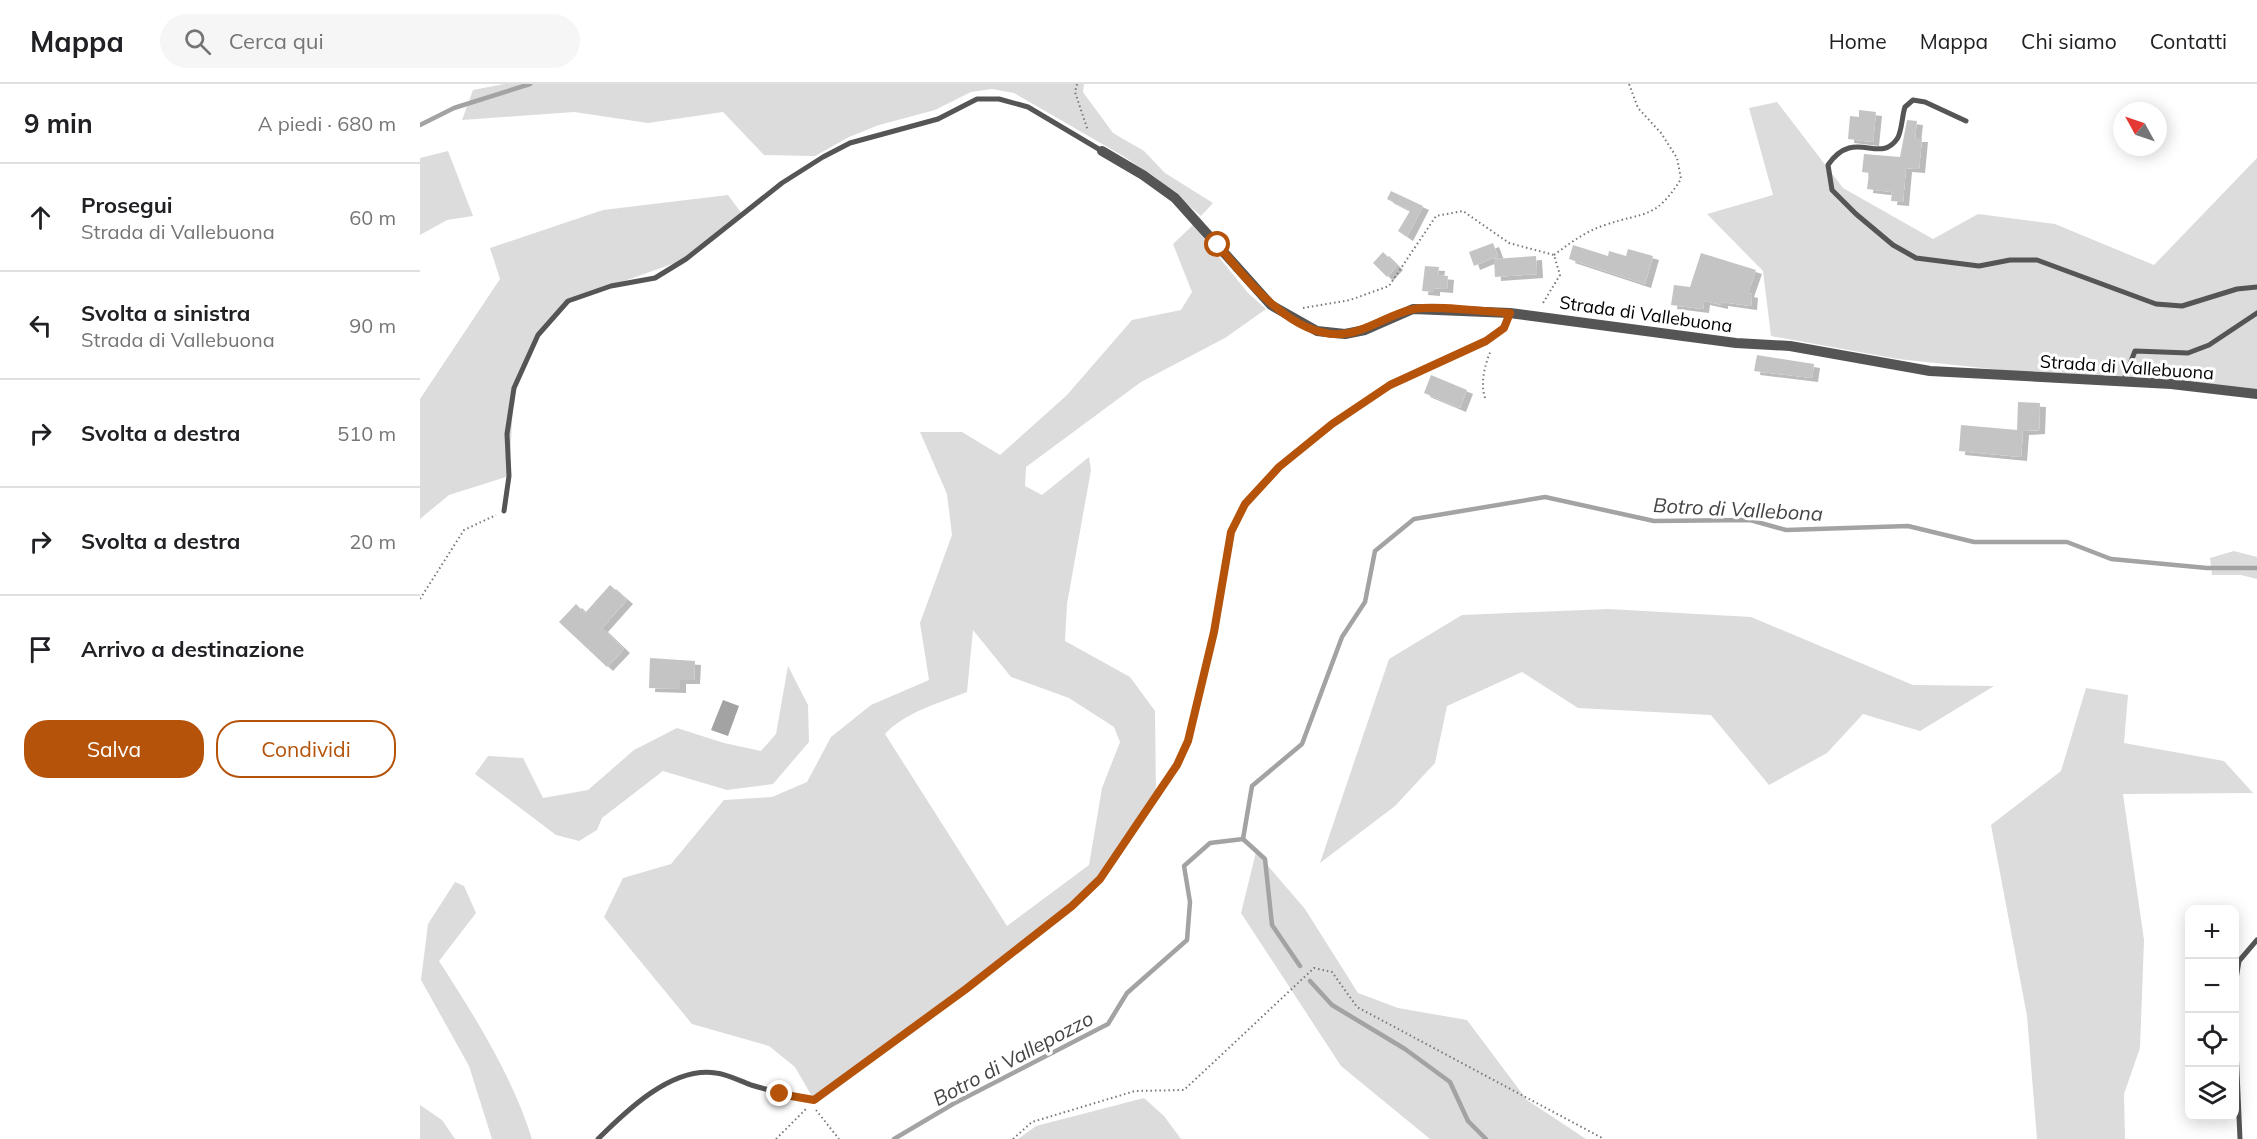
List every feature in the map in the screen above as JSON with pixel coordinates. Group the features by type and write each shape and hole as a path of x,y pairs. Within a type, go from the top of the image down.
{"street":[{"name":"Strada di Vallebuona","path":"1102,151 1143,175 1175,198 1265,299 1317,331 1345,334 1355,332 1413,309 1514,313 1724,341 1790,346 1930,371 2171,384 2257,394"}],"lane":[{"path":"504,511 509,476 507,434 514,388 538,335 568,301 611,286 655,278 686,259 782,183 823,157 850,143 938,119 977,99 999,99 1028,107 1102,151"},
{"path":"1966,121 1925,102 1914,100 1905,107 1898,138 1888,146 1874,150 1854,145 1837,153 1828,165 1832,190 1893,245 1916,258 1979,266 2010,260 2037,260 2156,304 2182,306 2237,289 2257,287"},
{"path":"598,1139 625,1112 656,1089 688,1075 715,1072 780,1094 814,1100 966,989 1072,906 1100,879 1177,765 1188,741 1214,632 1231,532 1245,504 1279,467 1332,424 1390,385 1486,341 1504,328 1514,313"},
{"path":"2122,383 2135,351 2188,353 2209,345 2257,313"},
{"path":"2239,961 2257,940"},
{"path":"2235,1013 2240,1139"}],"path":[{"path":"1077,84 1075,92 1084,125 1102,151"},
{"path":"1554,255 1576,238 1606,224 1641,217 1668,200 1681,179 1677,158 1661,133 1638,108 1629,84"},
{"path":"1299,308 1350,300 1389,286 1436,216 1463,211 1509,243 1554,255"},
{"path":"1514,313 1545,302 1560,275 1554,255"},
{"path":"1485,398 1482,390 1486,361 1500,331"},
{"path":"420,599 464,530 504,511"},
{"path":"1013,1139 1032,1122 1135,1091 1184,1090 1314,968 1332,972 1357,1007 1604,1139"},
{"path":"776,1139 814,1100"},
{"path":"814,1100 814,1107 838,1139"}],"shaded area":[{"path":"504,84 1084,84 1083,92 1113,133 1144,151 1165,173 1213,203 1201,216 1155,177 1123,156 1014,93 992,89 971,92 935,110 879,125 849,137 815,156 764,155 723,112 648,123 574,112 462,120 473,90"},
{"path":"1777,102 1843,188 1933,239 1978,214 2055,224 2154,265 2257,158 2257,394 2122,383 1898,359 1771,336 1763,271 1707,214 1773,195 1749,108"},
{"path":"448,151 473,216 447,220 420,235 420,158"},
{"path":"728,195 742,214 686,259 568,301 538,335 514,388 509,476 449,495 420,519 420,399 500,279 490,248 603,210"},
{"path":"1193,225 1248,293 1266,309 1225,338 1141,382 1026,467 1025,486 1042,495 1089,457 1091,470 1067,604 1065,641 1130,677 1155,711 1156,797 1100,879 1022,945 814,1100 795,1067 769,1046 692,1024 604,917 623,878 671,864 724,800 772,797 807,782 831,737 871,705 929,680 920,623 952,535 947,494 920,432 962,432 1000,455 1067,395 1132,320 1181,310 1192,292 1173,244","holes":["973,630 1011,677 1069,698 1114,727 1120,742 1102,788 1089,865 1007,926 885,734 893,726 913,714 967,692"]},
{"path":"2234,551 2257,557 2257,579 2241,575 2212,575 2210,558"},
{"path":"1608,609 1751,617 1913,685 1994,686 1920,731 1863,714 1827,753 1769,785 1711,715 1578,708 1522,672 1447,706 1435,763 1395,806 1320,863 1389,659 1462,615"},
{"path":"788,666 808,705 809,742 773,784 727,790 663,771 602,818 597,830 579,841 556,835 475,774 488,756 523,758 543,798 588,790 634,750 677,728 724,743 761,751 776,734"},
{"path":"2086,688 2128,695 2124,743 2224,761 2253,793 2123,794 2144,940 2140,1048 2124,1094 2125,1139 2037,1139 2027,1016 1991,825 2061,771"},
{"path":"723,700 739,706 728,736 711,730"},
{"path":"1256,852 1305,909 1358,993 1398,1008 1467,1020 1527,1100 1586,1139 1430,1139 1341,1066 1241,913"},
{"path":"455,882 464,886 476,913 439,961 503,1069 532,1139 492,1139 469,1066 421,980 428,924"},
{"path":"1144,1098 1164,1116 1181,1139 1018,1139 1036,1126"},
{"path":"420,1105 442,1120 455,1139 420,1139"}],"building":[{"path":"1859,110 1876,112 1873,142 1848,139 1850,116 1859,117"},
{"path":"1907,120 1917,121 1915,138 1922,138 1919,169 1906,168 1903,202 1891,201 1892,192 1867,189 1869,173 1862,172 1864,154 1900,157"},
{"path":"1391,191 1423,206 1407,237 1398,231 1410,211 1387,199"},
{"path":"1493,243 1498,256 1474,266 1469,252"},
{"path":"1573,245 1608,256 1609,251 1626,256 1628,249 1653,256 1645,284 1569,259"},
{"path":"1383,252 1397,266 1387,277 1373,263"},
{"path":"1701,253 1756,270 1748,293 1752,294 1751,306 1722,302 1722,305 1704,301 1703,309 1671,305 1674,285 1690,287"},
{"path":"1536,256 1537,274 1495,277 1494,259"},
{"path":"1425,266 1439,267 1438,275 1448,276 1447,289 1434,288 1434,292 1422,291"},
{"path":"1757,355 1814,364 1812,378 1754,371"},
{"path":"1431,375 1467,390 1460,408 1424,393"},
{"path":"2018,402 2040,403 2039,430 2023,431 2021,457 1959,451 1961,425 2017,430"},
{"path":"610,585 627,600 602,628 624,649 607,667 559,622 576,604 585,613"},
{"path":"650,658 695,661 694,680 680,680 680,689 649,688"}],"waterway":[{"path":"420,125 454,108 530,84"},
{"name":"Botro di Vallebona","path":"1243,839 1252,786 1302,744 1342,637 1365,602 1375,551 1414,519 1545,497 1654,521 1750,520 1786,530 1908,526 1974,542 2067,542 2111,559 2207,568 2257,568"},
{"path":"1243,839 1265,859 1272,925 1300,966"},
{"name":"Botro di Vallepozzo","path":"894,1139 953,1104 1108,1024 1127,993 1187,940 1190,902 1184,866 1210,843 1243,839"},
{"path":"1310,981 1332,1005 1405,1049 1450,1082 1468,1121 1486,1139"}],"route":[{"path":"780,1094 814,1100 966,989 1072,906 1100,879 1177,765 1188,741 1202,692 1231,532 1245,504 1279,467 1332,424 1390,385 1486,341 1504,328 1510,313 1413,309 1365,330 1345,334 1317,331 1271,305 1253,288 1218,245"}]}
